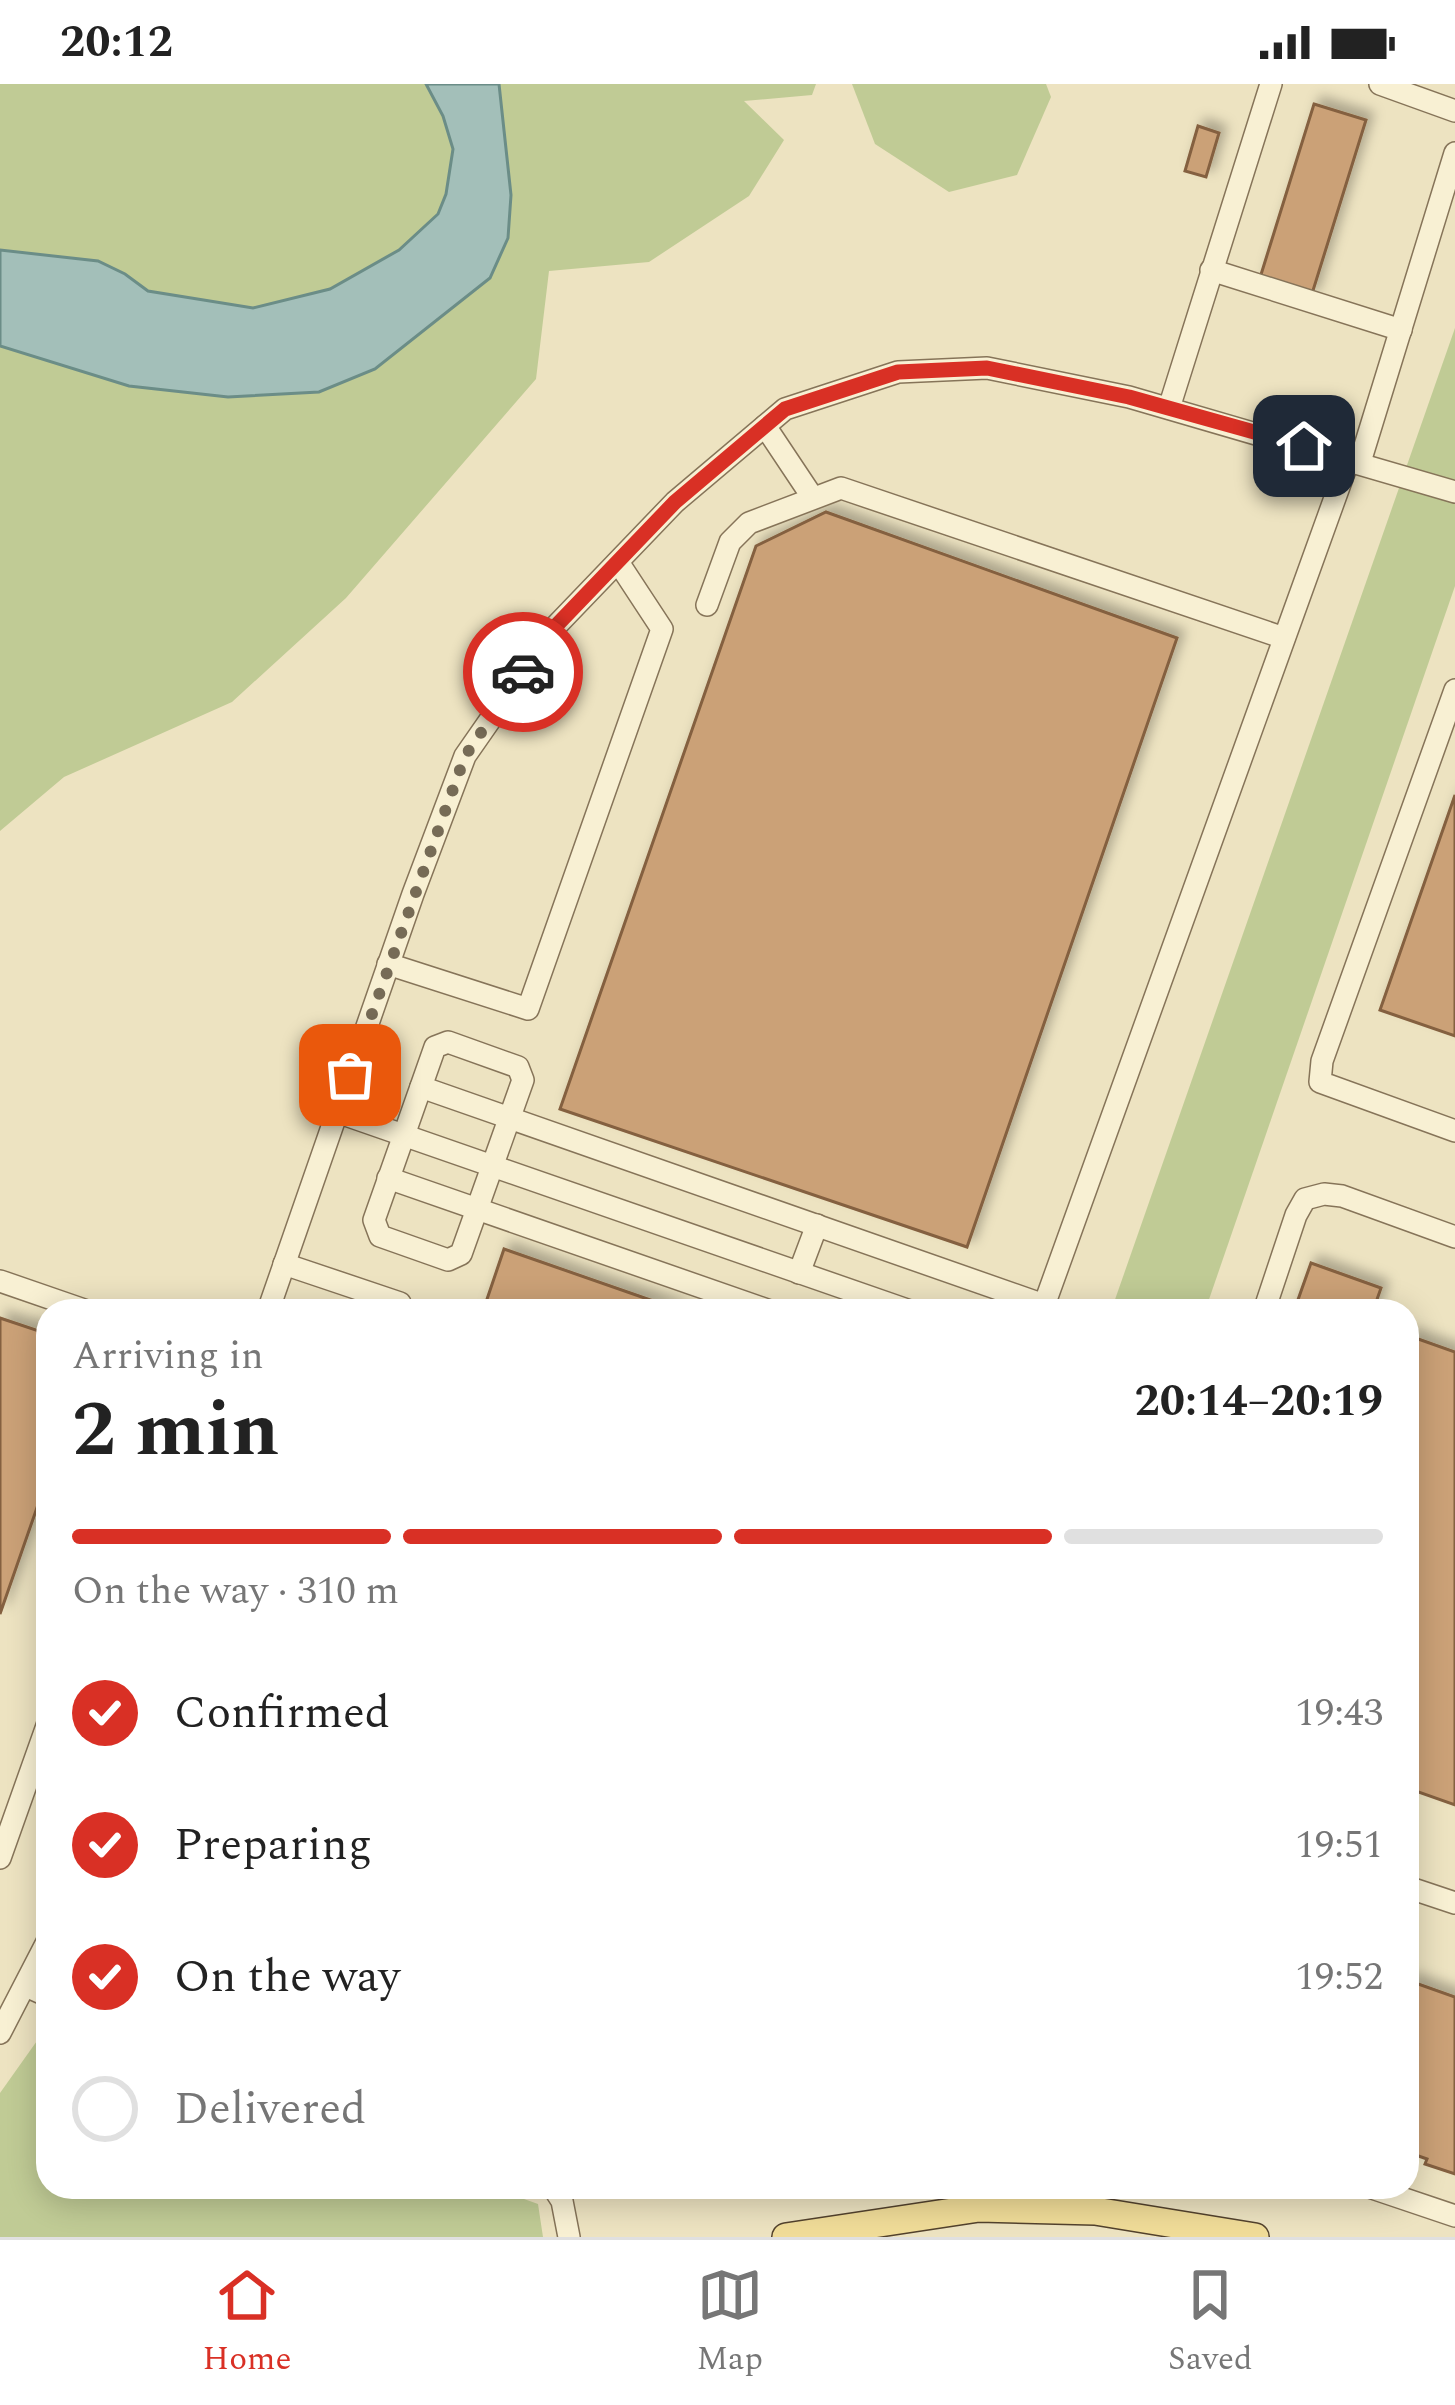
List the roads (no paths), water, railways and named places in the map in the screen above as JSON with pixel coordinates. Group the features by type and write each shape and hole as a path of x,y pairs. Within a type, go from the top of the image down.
{"main road":[{"path":"786,2237 958,2199 1096,2210 1255,2237"}],"street":[{"path":"1169,408 1271,84"},
{"path":"1380,84 1455,111"},
{"path":"1046,1299 1284,638 1401,330 1455,153"},
{"path":"1211,270 1401,330"},
{"path":"272,1299 465,756 554,628 675,502 785,409 898,372 987,368 1169,408 1455,492"},
{"path":"765,425 812,498"},
{"path":"707,605 730,542 749,523 841,488 1284,638"},
{"path":"388,964 527,1009 662,629 618,562"},
{"path":"1455,690 1322,1060 1320,1082 1455,1131"},
{"path":"448,1042 518,1067 523,1080 461,1254 448,1260 380,1237 374,1220 421,1087 435,1047 448,1042"},
{"path":"421,1087 1018,1299"},
{"path":"337,1112 875,1299"},
{"path":"388,1178 735,1299"},
{"path":"1268,1299 1306,1198 1342,1196 1455,1238"},
{"path":"800,1273 817,1226"},
{"path":"284,1264 386,1299"},
{"path":"0,1281 52,1299"},
{"path":"0,1858 36,1757"},
{"path":"1419,1891 1455,1903"},
{"path":"2,2024 36,1965"},
{"path":"26,1986 36,1991"},
{"path":"561,2199 568,2237"},
{"path":"1405,2199 1455,2216"}],"water":[{"path":"426,84 499,84 511,195 508,238 490,278 375,369 319,392 228,397 129,386 0,346 0,250 98,261 148,291 253,308 330,289 399,250 438,214 446,194 453,149"}]}
